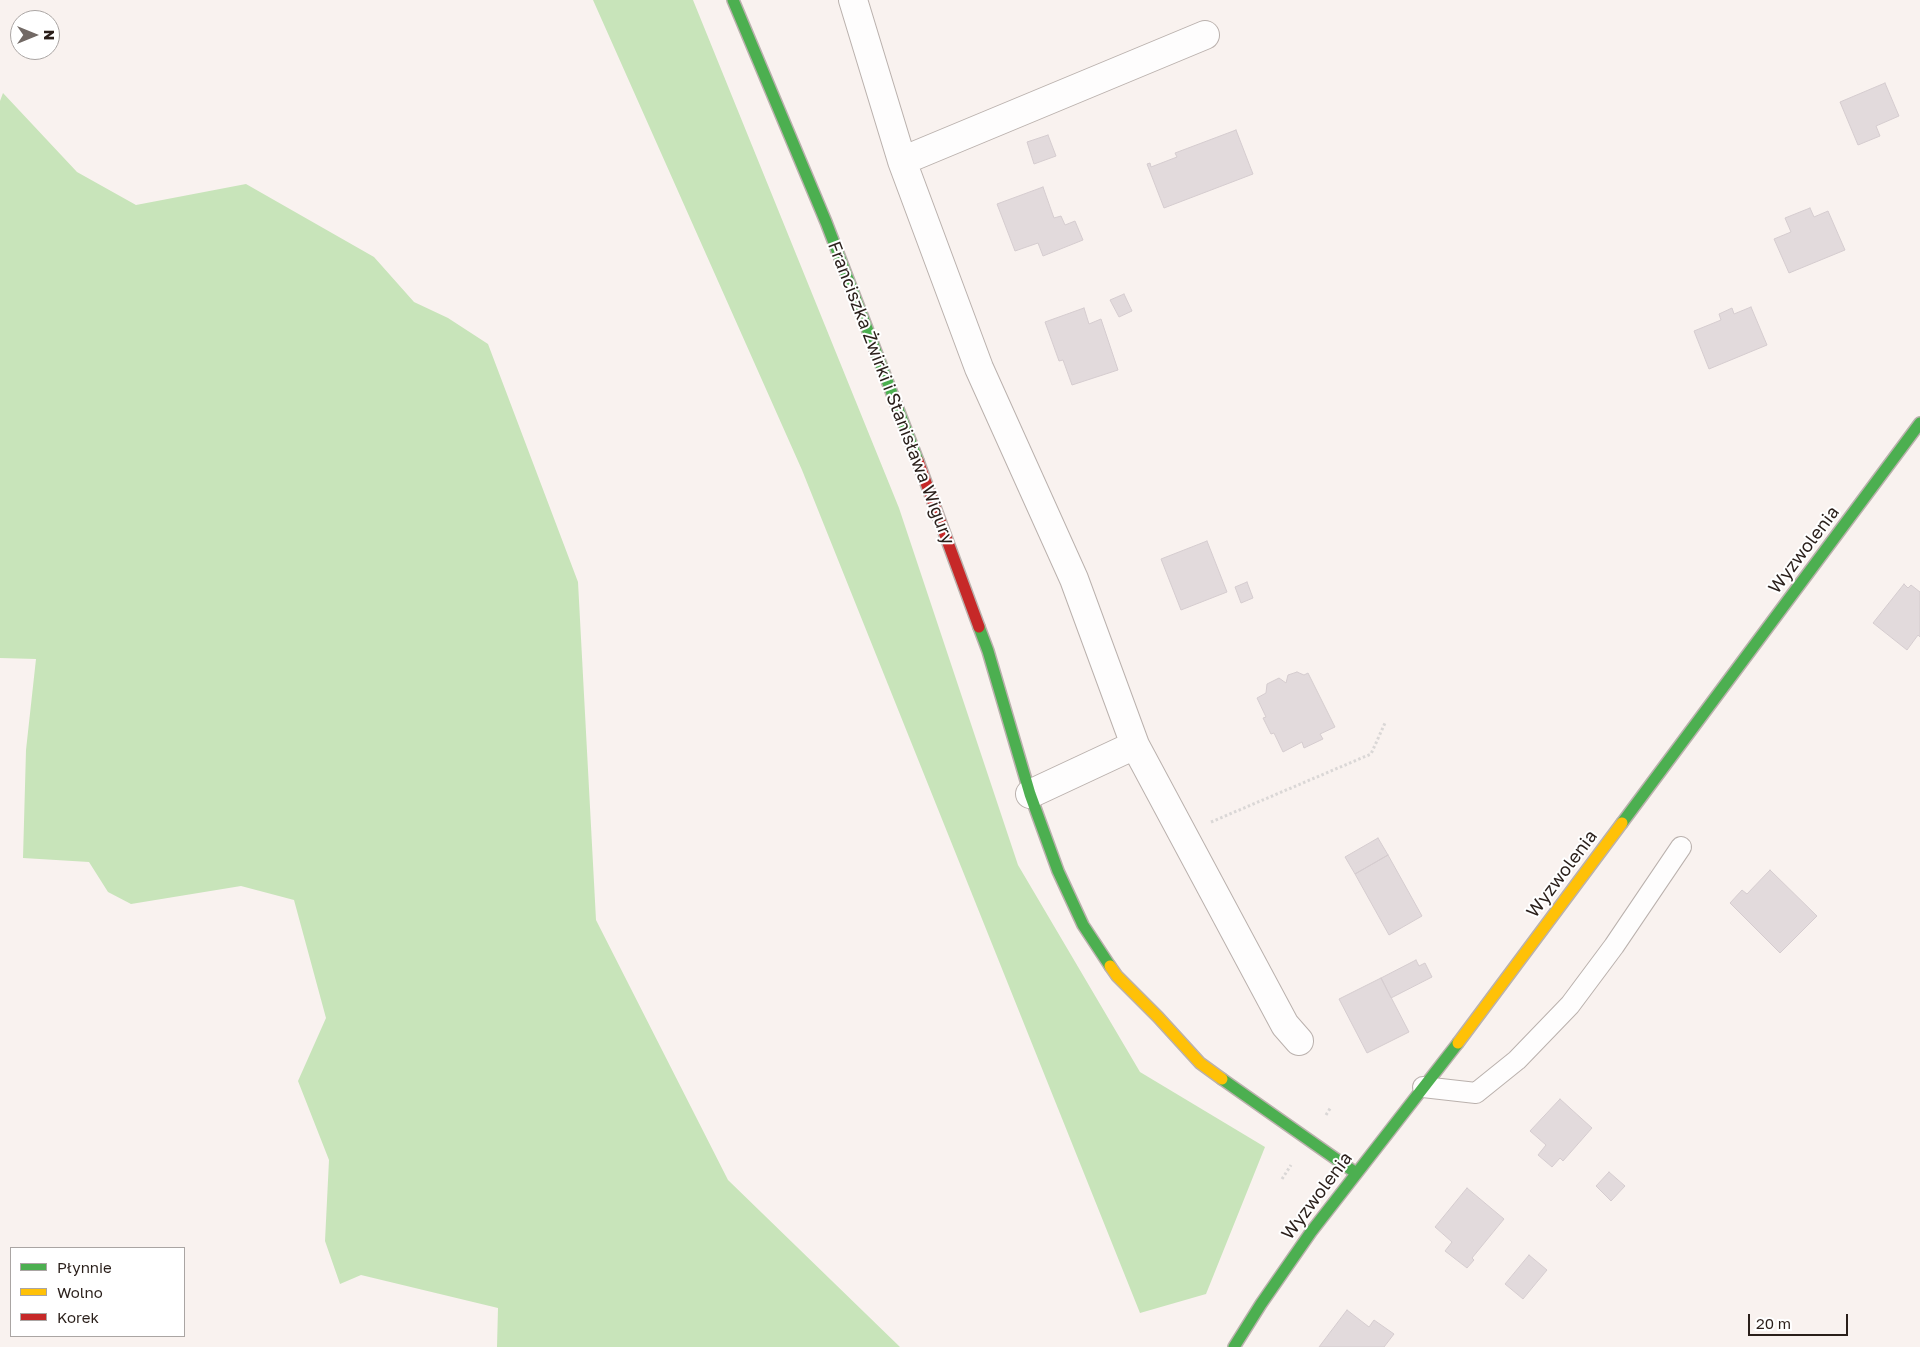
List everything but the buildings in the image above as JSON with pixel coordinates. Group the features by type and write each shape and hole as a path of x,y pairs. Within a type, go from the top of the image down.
{"street":[{"name":"Franciszka Żwirki i Stanisława Wigury","path":"733,0 826,222 906,425 988,651 1030,794 1058,871 1083,925 1117,976 1200,1063 1356,1173"},
{"path":"853,0 902,161 979,368 1074,579 1135,745 1285,1025 1299,1041"},
{"path":"902,161 1205,35"},
{"name":"Wyzwolenia","path":"1234,1347 1311,1232 1636,806 1920,423"},
{"path":"1030,794 1135,745"}],"lane":[{"path":"1423,1087 1476,1093 1517,1060 1570,1005 1614,946 1681,847"}],"path":[{"path":"1183,834 1371,754 1385,723"}],"green space":[{"path":"593,0 693,0 899,508 1018,865 1140,1072 1265,1147 1206,1294 1140,1313 802,470"},
{"path":"3,93 77,172 136,205 246,184 374,257 414,302 448,318 488,344 578,582 596,920 728,1180 900,1347 497,1347 498,1308 361,1275 340,1284 325,1241 329,1160 298,1081 326,1018 294,900 241,886 131,904 108,892 89,862 23,858 26,750 36,659 0,658 0,101"}],"traffic: fast":[{"path":"733,0 826,222 918,461"},
{"path":"1622,823 1920,423"},
{"path":"979,627 988,651 1030,794 1058,871 1083,925 1110,966"},
{"path":"1234,1347 1311,1232 1458,1043"},
{"path":"1222,1079 1356,1173"}],"traffic: slow":[{"path":"1458,1043 1622,823"},
{"path":"1110,966 1117,976 1200,1063 1222,1079"}],"traffic: jam":[{"path":"918,461 979,627"}]}
